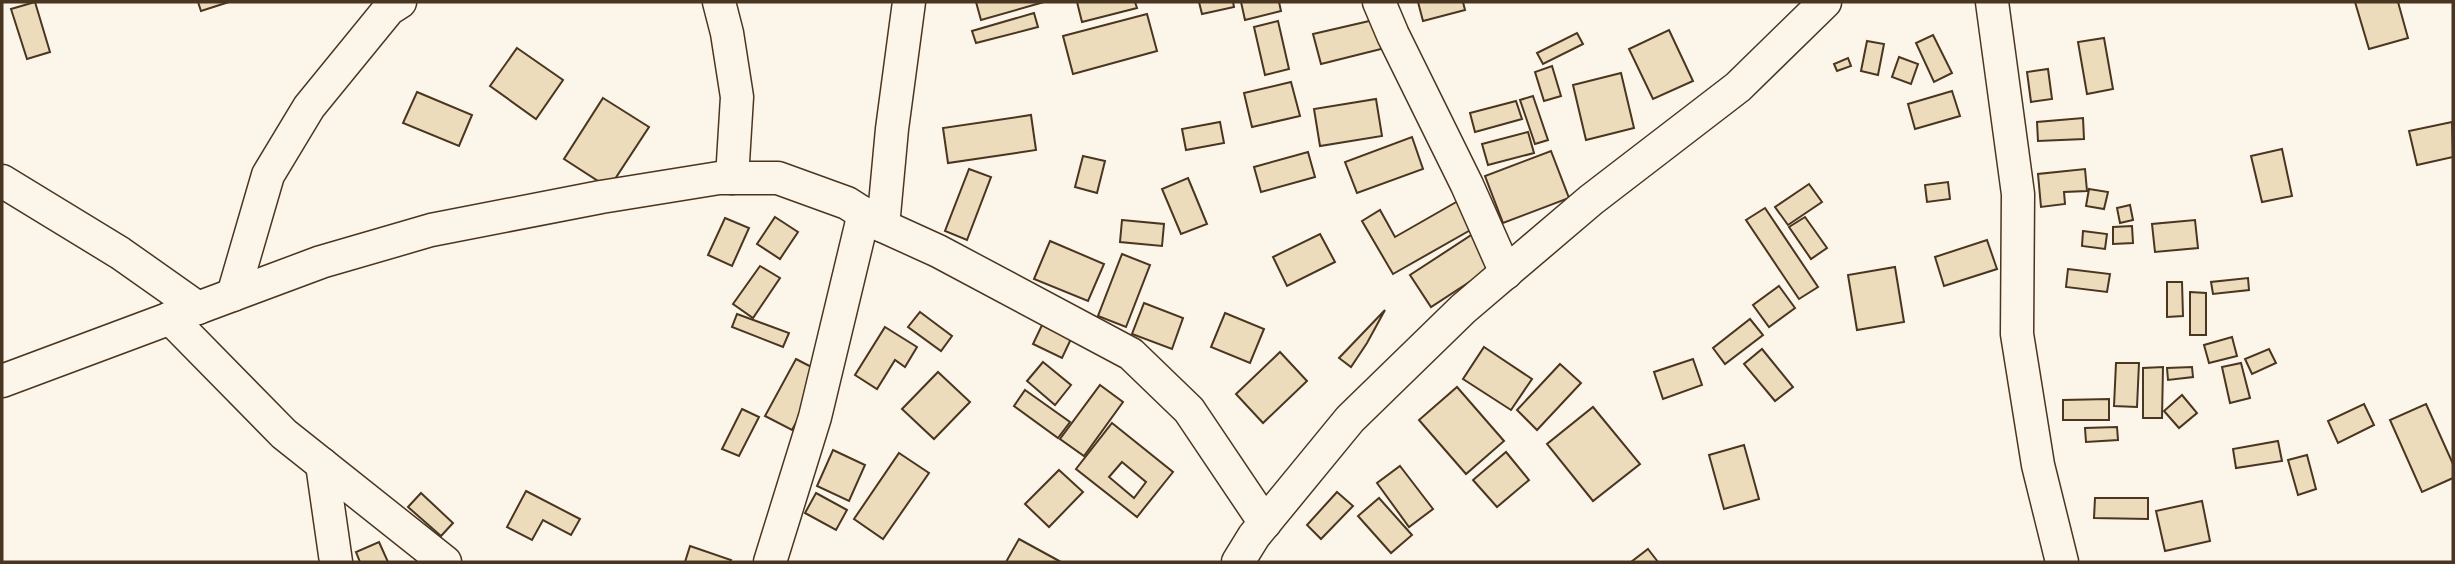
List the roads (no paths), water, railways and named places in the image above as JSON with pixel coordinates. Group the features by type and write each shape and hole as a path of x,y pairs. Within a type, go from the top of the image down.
{"street":[{"path":"233,295 268,175 309,107 389,9 400,2"},
{"path":"719,2 737,97 732,178"},
{"path":"770,562 815,417 846,296 874,219 892,129 909,2"},
{"path":"1379,2 1506,272"},
{"path":"1238,562 1265,523 1350,419 1463,309 1591,200 1738,87 1825,2"},
{"path":"1992,2 2018,194 2017,334 2038,465 2062,562"},
{"path":"2,381 321,262 431,230 719,177 778,178 847,203 1131,354 1189,410 1265,523"},
{"path":"2,181 120,253 184,313 284,434 445,562"},
{"path":"322,464 336,562"}]}
